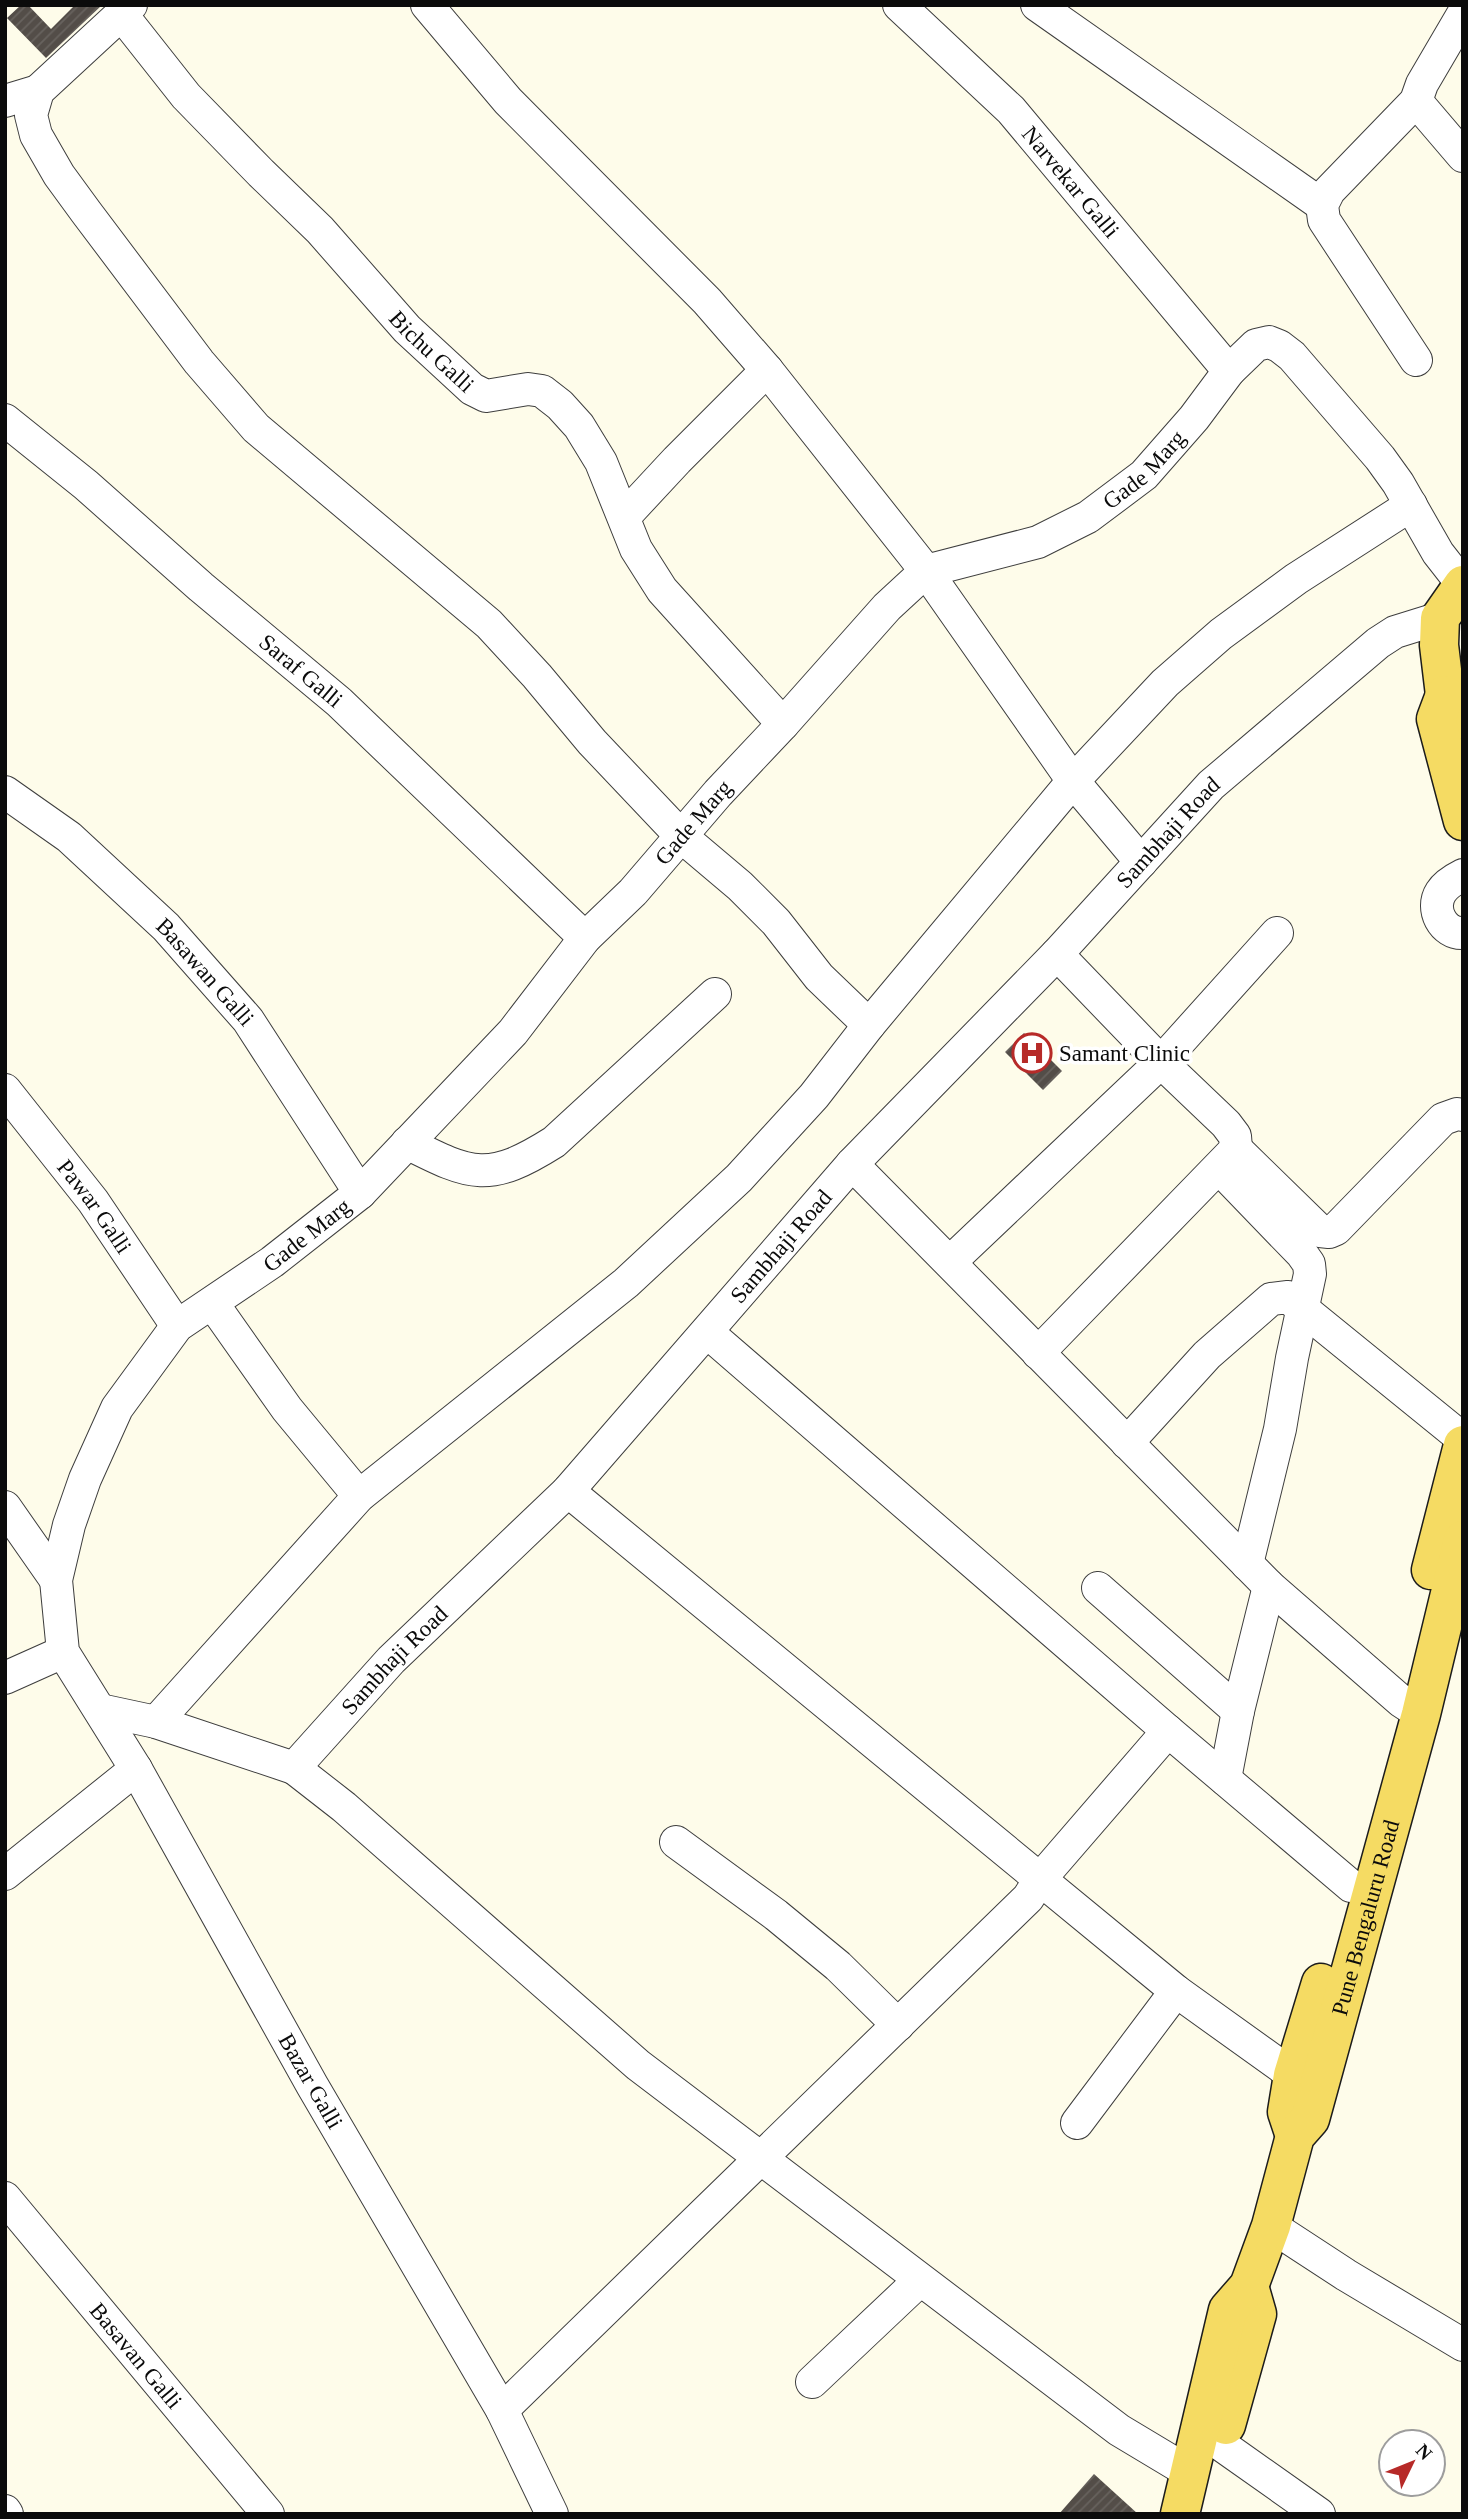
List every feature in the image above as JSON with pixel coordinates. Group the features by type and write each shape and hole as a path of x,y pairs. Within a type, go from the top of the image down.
{"main road":[{"path":"1463,585 1440,618 1439,645 1454,707 1436,719 1463,821"},
{"path":"1295,2136 1287,2112 1293,2075 1351,1886 1411,1707 1408,1664 1463,1445"},
{"name":"Pune Bengaluru Road","path":"1180,2514 1227,2309 1249,2286 1271,2226 1295,2136 1310,2119 1411,1707 1463,1540"},
{"path":"1204,2514 1220,2444 1257,2314 1249,2286"}],"street":[{"path":"427,5 508,101 707,301 767,370 926,571 1073,781 1141,862"},
{"name":"Narvekar Galli","path":"899,5 1011,110 1229,371"},
{"path":"1037,5 1322,205"},
{"path":"1416,360 1324,220 1322,205 1329,191 1416,101 1422,84 1463,13 1453,5"},
{"path":"5,101 38,91 127,10"},
{"name":"Bichu Galli","path":"127,10 186,96 320,230 407,329 472,389 486,396 528,389 542,391 560,405 579,426 601,462 636,549 662,590 783,724"},
{"path":"38,91 31,115 32,124 58,175 148,297 229,397 266,437 329,487 489,624 592,741 682,837 740,886 776,922 819,977 869,1025"},
{"path":"1416,101 1463,156"},
{"name":"Gade Marg","path":"63,1652 56,1580 69,1525 85,1479 117,1408 177,1326 272,1262 360,1193 513,1032 585,938 634,892 718,793 887,607 926,571 1038,542 1088,517 1144,475 1194,418 1229,371 1256,345 1269,342 1292,356 1380,458 1438,553 1463,585"},
{"path":"624,517 767,370"},
{"name":"Saraf Galli","path":"5,420 86,485 201,587 339,702 585,938"},
{"path":"156,1722 359,1496 637,1273 739,1178 814,1096 869,1025 1073,781 1165,683 1221,634 1296,579 1411,505"},
{"name":"Sambhaji Road","path":"294,1768 391,1660 568,1491 852,1164 1057,954 1210,785 1378,643 1395,632 1440,618"},
{"name":"Basawan Galli","path":"5,792 69,837 166,926 248,1020 360,1193"},
{"path":"1463,875 1453,880 1441,892 1436,903 1438,915 1445,927 1455,933 1463,933"},
{"path":"950,1262 1161,1062 1277,933"},
{"path":"1038,1353 1228,1158 1235,1136 1057,954"},
{"path":"407,1143 454,1167 485,1172 524,1161 554,1142 715,995"},
{"name":"Pawar Galli","path":"5,1090 93,1201 177,1326"},
{"path":"1228,1158 1320,1231 1329,1232 1336,1229 1443,1119 1457,1114 1463,1115"},
{"path":"1225,1779 1238,1711 1280,1429 1310,1273 1309,1264 1303,1254 1228,1158"},
{"path":"852,1164 1258,1575 1411,1707"},
{"path":"1127,1443 1207,1355 1261,1306 1271,1299 1288,1297 1463,1439"},
{"path":"213,1304 287,1409 359,1496"},
{"path":"707,1332 1351,1886"},
{"path":"568,1491 1176,1991 1293,2075"},
{"path":"5,1507 56,1580"},
{"path":"1098,1588 1238,1711"},
{"path":"5,1678 63,1652"},
{"name":"Bazar Galli","path":"63,1652 136,1769 312,2085 502,2410 552,2514"},
{"path":"100,1710 156,1722 294,1768 344,1807 638,2065 1119,2430 1189,2472"},
{"path":"502,2410 1028,1898 1041,1878 1168,1731"},
{"path":"5,1874 136,1769"},
{"path":"676,1842 776,1915 817,1949 898,2025"},
{"path":"1077,2123 1176,1991"},
{"name":"Basavan Galli","path":"5,2198 268,2514"},
{"path":"1271,2226 1346,2275 1463,2344"},
{"path":"812,2382 920,2280"},
{"path":"1220,2444 1319,2514"}],"building":[{"path":"21,5 28,5 51,29 75,5 102,5 46,58 7,18"},
{"path":"1024,1033 1062,1071 1043,1090 1005,1052"},
{"path":"1094,2474 1138,2514 1059,2514"}],"place":[{"name":"Samant Clinic","path":"1032,1053"}]}
